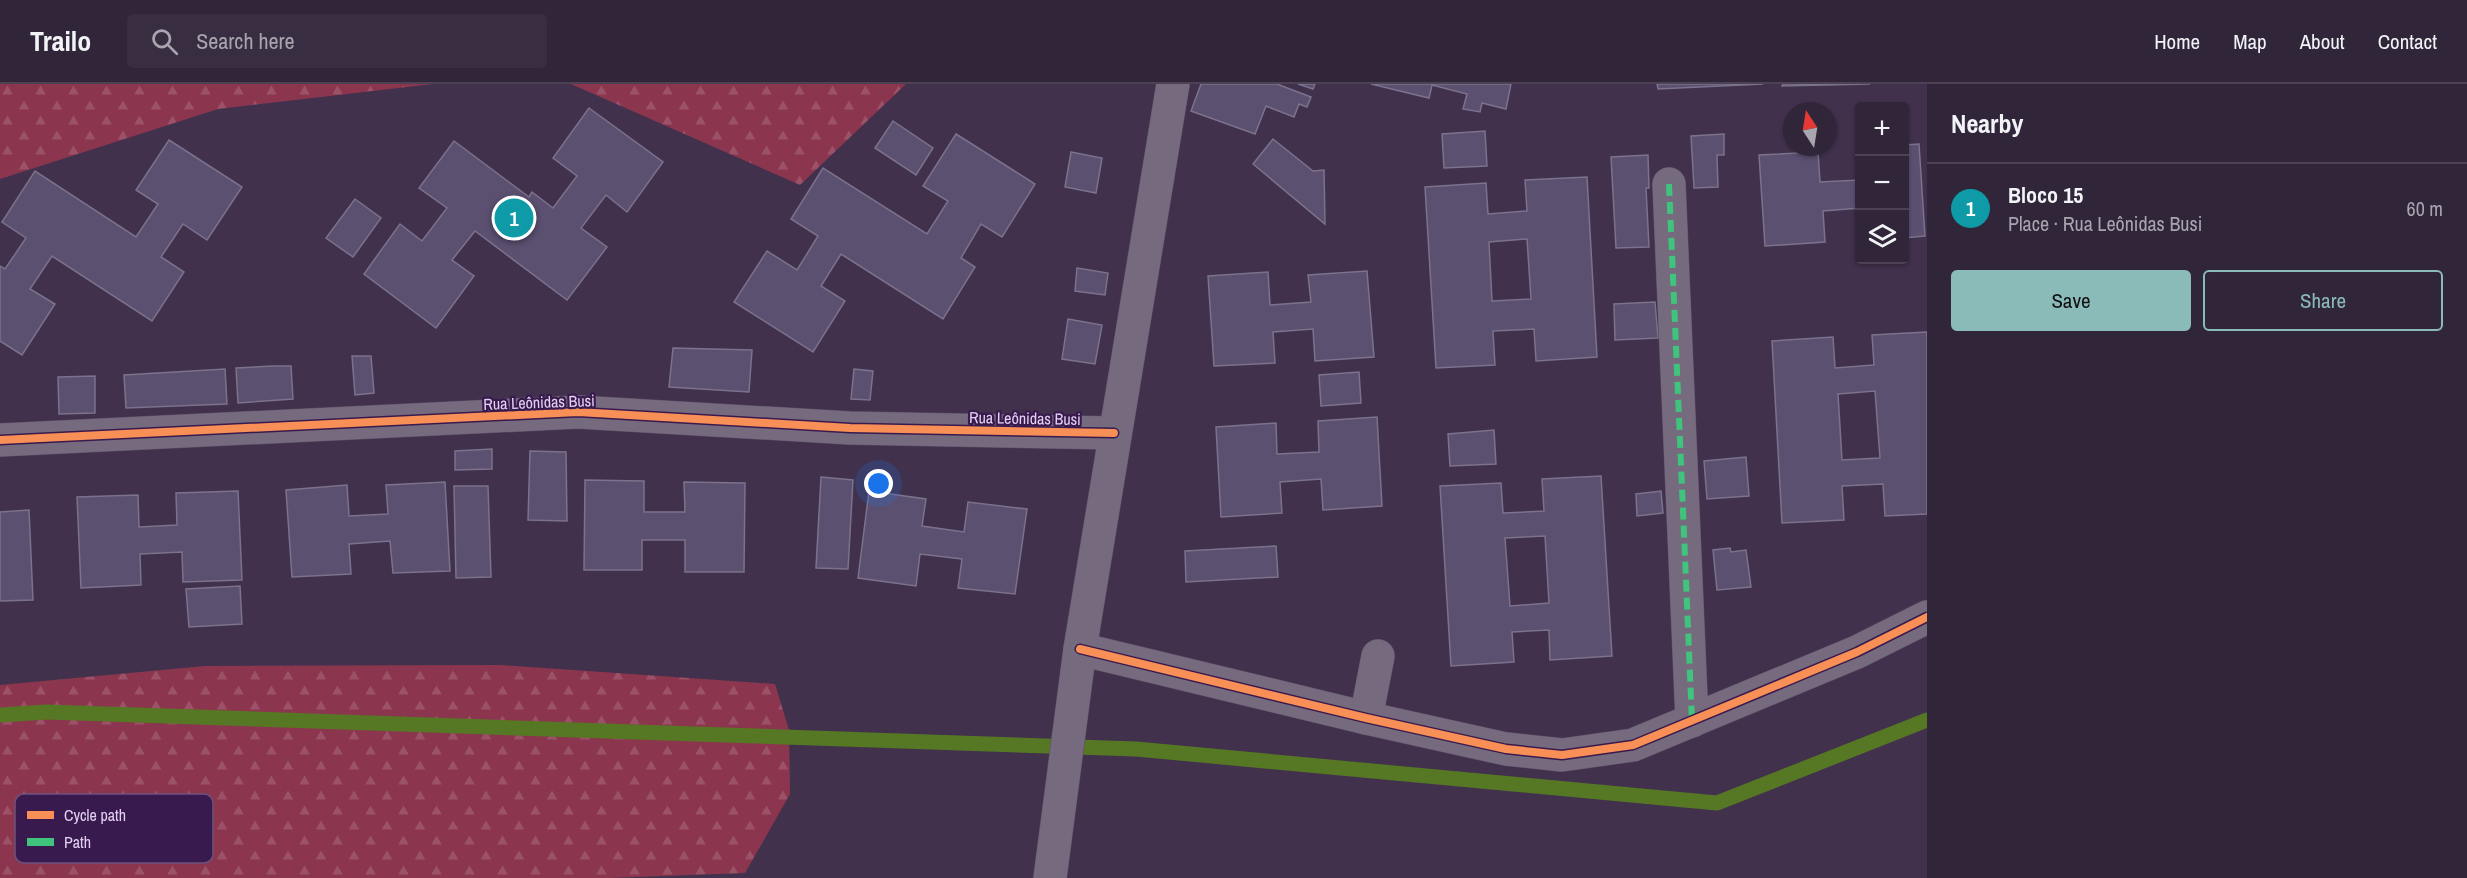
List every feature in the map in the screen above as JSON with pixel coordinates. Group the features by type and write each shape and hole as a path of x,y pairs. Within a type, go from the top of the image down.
{"street":[{"path":"1050,878 1080,649 1173,84"},
{"path":"1669,184 1692,721"},
{"name":"Rua Leônidas Busi","path":"0,440 578,412 850,428 1114,433"},
{"path":"1080,649 1366,718 1506,749 1562,755 1633,745 1857,652 1927,617"},
{"path":"1366,718 1378,656"}],"green space":[{"path":"0,84 433,84 218,109 0,179"},
{"path":"571,84 906,84 800,185"},
{"path":"500,665 775,684 789,730 790,794 745,873 609,878 0,878 0,685 205,666"}],"building":[{"path":"1201,84 1277,84 1311,97 1307,107 1299,104 1294,117 1266,106 1255,134 1191,111"},
{"path":"1298,84 1315,84 1313,89"},
{"path":"1371,84 1511,84 1506,109 1482,103 1480,112 1463,109 1467,94 1432,85 1429,98"},
{"path":"1657,84 1763,84 1658,89"},
{"path":"1783,84 1870,84 1782,86"},
{"path":"589,108 663,162 627,212 606,195 581,228 607,247 567,300 475,231 452,260 474,276 436,328 364,274 400,224 422,241 447,208 419,188 454,141 529,197 532,192 553,208 577,176 553,158"},
{"path":"893,121 933,148 916,175 875,148"},
{"path":"1485,131 1487,166 1444,168 1442,134"},
{"path":"956,134 1035,184 1002,237 981,224 961,258 975,267 943,319 841,254 821,286 845,301 813,352 734,302 767,251 797,270 818,236 791,219 823,168 927,234 948,201 923,186"},
{"path":"1724,134 1724,155 1717,155 1718,187 1694,188 1691,136"},
{"path":"1273,139 1313,171 1324,170 1325,224 1253,164"},
{"path":"169,140 242,187 207,240 183,224 161,257 184,272 152,321 52,256 30,289 55,304 22,355 0,341 0,266 5,269 26,238 2,222 35,171 136,237 158,204 136,190"},
{"path":"1919,144 1925,236 1909,238 1909,156 1909,145"},
{"path":"1071,152 1102,158 1096,193 1065,187"},
{"path":"1648,155 1649,188 1646,188 1649,247 1616,248 1611,157"},
{"path":"1759,155 1818,156 1820,182 1855,180 1855,208 1823,211 1825,242 1765,246"},
{"path":"1587,177 1597,357 1536,361 1534,329 1493,331 1495,365 1436,368 1425,187 1486,183 1488,214 1527,211 1525,180","holes":["1527,239 1531,299 1492,301 1489,242"]},
{"path":"355,199 381,218 353,257 326,238"},
{"path":"1077,268 1108,273 1105,295 1075,291"},
{"path":"1367,271 1374,357 1315,361 1313,329 1273,332 1275,363 1214,366 1208,276 1268,272 1270,305 1311,302 1308,275"},
{"path":"1655,302 1658,338 1615,340 1614,304"},
{"path":"1068,319 1102,325 1095,364 1062,359"},
{"path":"1927,332 1927,514 1885,516 1883,484 1842,486 1844,520 1782,523 1772,341 1833,337 1835,368 1874,365 1872,335","holes":["1875,391 1880,458 1842,460 1838,394"]},
{"path":"673,348 752,350 749,392 669,387"},
{"path":"352,356 371,356 374,393 355,395"},
{"path":"291,366 293,399 238,403 236,368"},
{"path":"225,369 227,404 126,408 124,375"},
{"path":"854,369 873,371 870,400 851,399"},
{"path":"1359,372 1361,403 1321,406 1319,375"},
{"path":"95,376 95,413 59,414 58,377"},
{"path":"1377,417 1382,506 1323,510 1321,479 1280,482 1282,513 1221,517 1216,427 1276,423 1277,454 1319,452 1318,421"},
{"path":"1494,430 1496,464 1450,466 1448,434"},
{"path":"492,449 492,469 455,470 455,451"},
{"path":"530,451 566,452 567,521 528,520"},
{"path":"1746,457 1749,496 1707,499 1704,461"},
{"path":"1601,476 1612,656 1550,660 1549,630 1512,632 1514,662 1451,666 1440,486 1501,483 1503,513 1544,511 1542,479","holes":["1545,536 1549,603 1510,606 1505,538"]},
{"path":"821,477 853,480 848,569 816,568"},
{"path":"585,480 644,481 644,512 685,512 684,482 745,483 744,572 685,572 685,540 642,540 642,570 584,570"},
{"path":"445,482 450,571 393,573 390,541 349,544 351,574 292,577 286,490 347,485 349,516 388,514 386,485"},
{"path":"454,486 488,486 491,577 456,578"},
{"path":"238,491 242,580 183,582 182,552 140,554 141,585 81,588 77,497 138,495 139,527 177,525 176,493"},
{"path":"869,491 926,499 922,526 964,532 968,502 1027,509 1015,594 958,588 962,559 920,554 916,586 858,578"},
{"path":"1661,491 1663,513 1637,516 1636,494"},
{"path":"29,510 33,600 0,601 0,512"},
{"path":"1276,546 1278,577 1186,582 1185,551"},
{"path":"1730,548 1731,552 1746,550 1751,587 1717,590 1713,550"},
{"path":"240,586 242,624 189,627 186,589"}],"waterway":[{"path":"0,715 47,712 1136,749 1717,803 1927,720"}],"marked path":[{"path":"1669,184 1692,721"}],"cycle path":[{"path":"0,440 578,412 850,428 1114,433"},
{"path":"1080,649 1366,718 1506,749 1562,755 1633,745 1857,652 1927,617"}],"place":[{"name":"Bloco 15","path":"514,218"}]}
